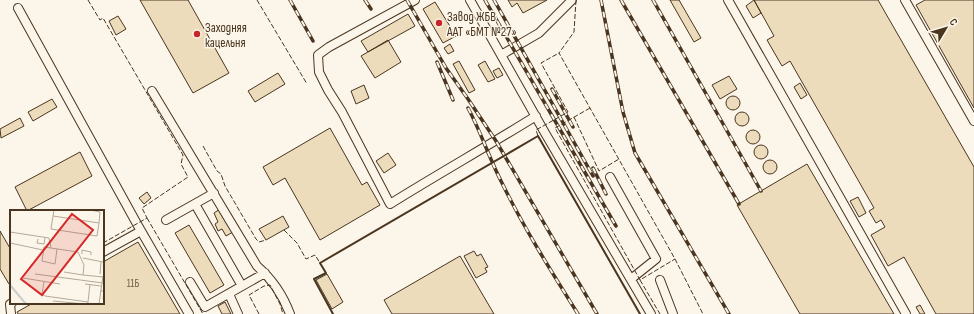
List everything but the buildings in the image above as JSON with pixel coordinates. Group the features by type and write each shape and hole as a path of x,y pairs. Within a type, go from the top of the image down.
{"street":[{"path":"415,0 329,47 318,55 319,72 342,112 390,204 440,173 487,147 536,116"},
{"path":"470,0 545,133 651,314"},
{"path":"502,55 539,33 572,0"},
{"path":"728,0 906,314"},
{"path":"904,0 974,121"},
{"path":"18,8 141,231 190,314"},
{"path":"152,91 257,266 274,282 290,314"},
{"path":"610,177 656,259 631,279"},
{"path":"166,220 214,193"},
{"path":"195,204 242,286"},
{"path":"104,251 141,231"},
{"path":"190,282 205,307 265,273"},
{"path":"660,280 673,314"},
{"path":"229,294 238,314"},
{"path":"10,304 11,314"}],"railway":[{"path":"290,0 313,41"},
{"path":"365,0 371,9"},
{"path":"407,0 446,68 496,141 597,314"},
{"path":"485,0 616,226"},
{"path":"494,0 593,176"},
{"path":"601,0 623,112 635,153 729,314"},
{"path":"621,0 739,204"},
{"path":"653,0 761,191"},
{"path":"437,62 453,100"},
{"path":"552,89 573,127"},
{"path":"468,108 510,200 578,314"},
{"path":"593,168 606,194"}],"fence":[{"path":"88,0 100,20 103,18 183,155 181,164 188,177 142,208 147,218 104,242"},
{"path":"257,0 307,84"},
{"path":"576,0 574,32 559,53 675,259 703,314"},
{"path":"538,136 536,130 568,112 541,63 559,53"},
{"path":"590,108 555,128 640,280 675,259"},
{"path":"574,117 599,171 619,159"},
{"path":"203,146 217,171 221,174 225,186 256,239 259,242 266,240"},
{"path":"147,218 203,314"},
{"path":"284,230 297,243 306,259 315,255 320,263"},
{"path":"640,280 660,314"},
{"path":"259,314 249,295 264,286 270,285 280,304 283,314"}],"wall":[{"path":"333,314 314,279 326,273 320,263 538,136 640,314"}],"place":[{"name":"Завод ЖБВ ААТ «БМТ №27»","path":"439,23"},
{"name":"Заходняя кацельня","path":"197,34"}]}
